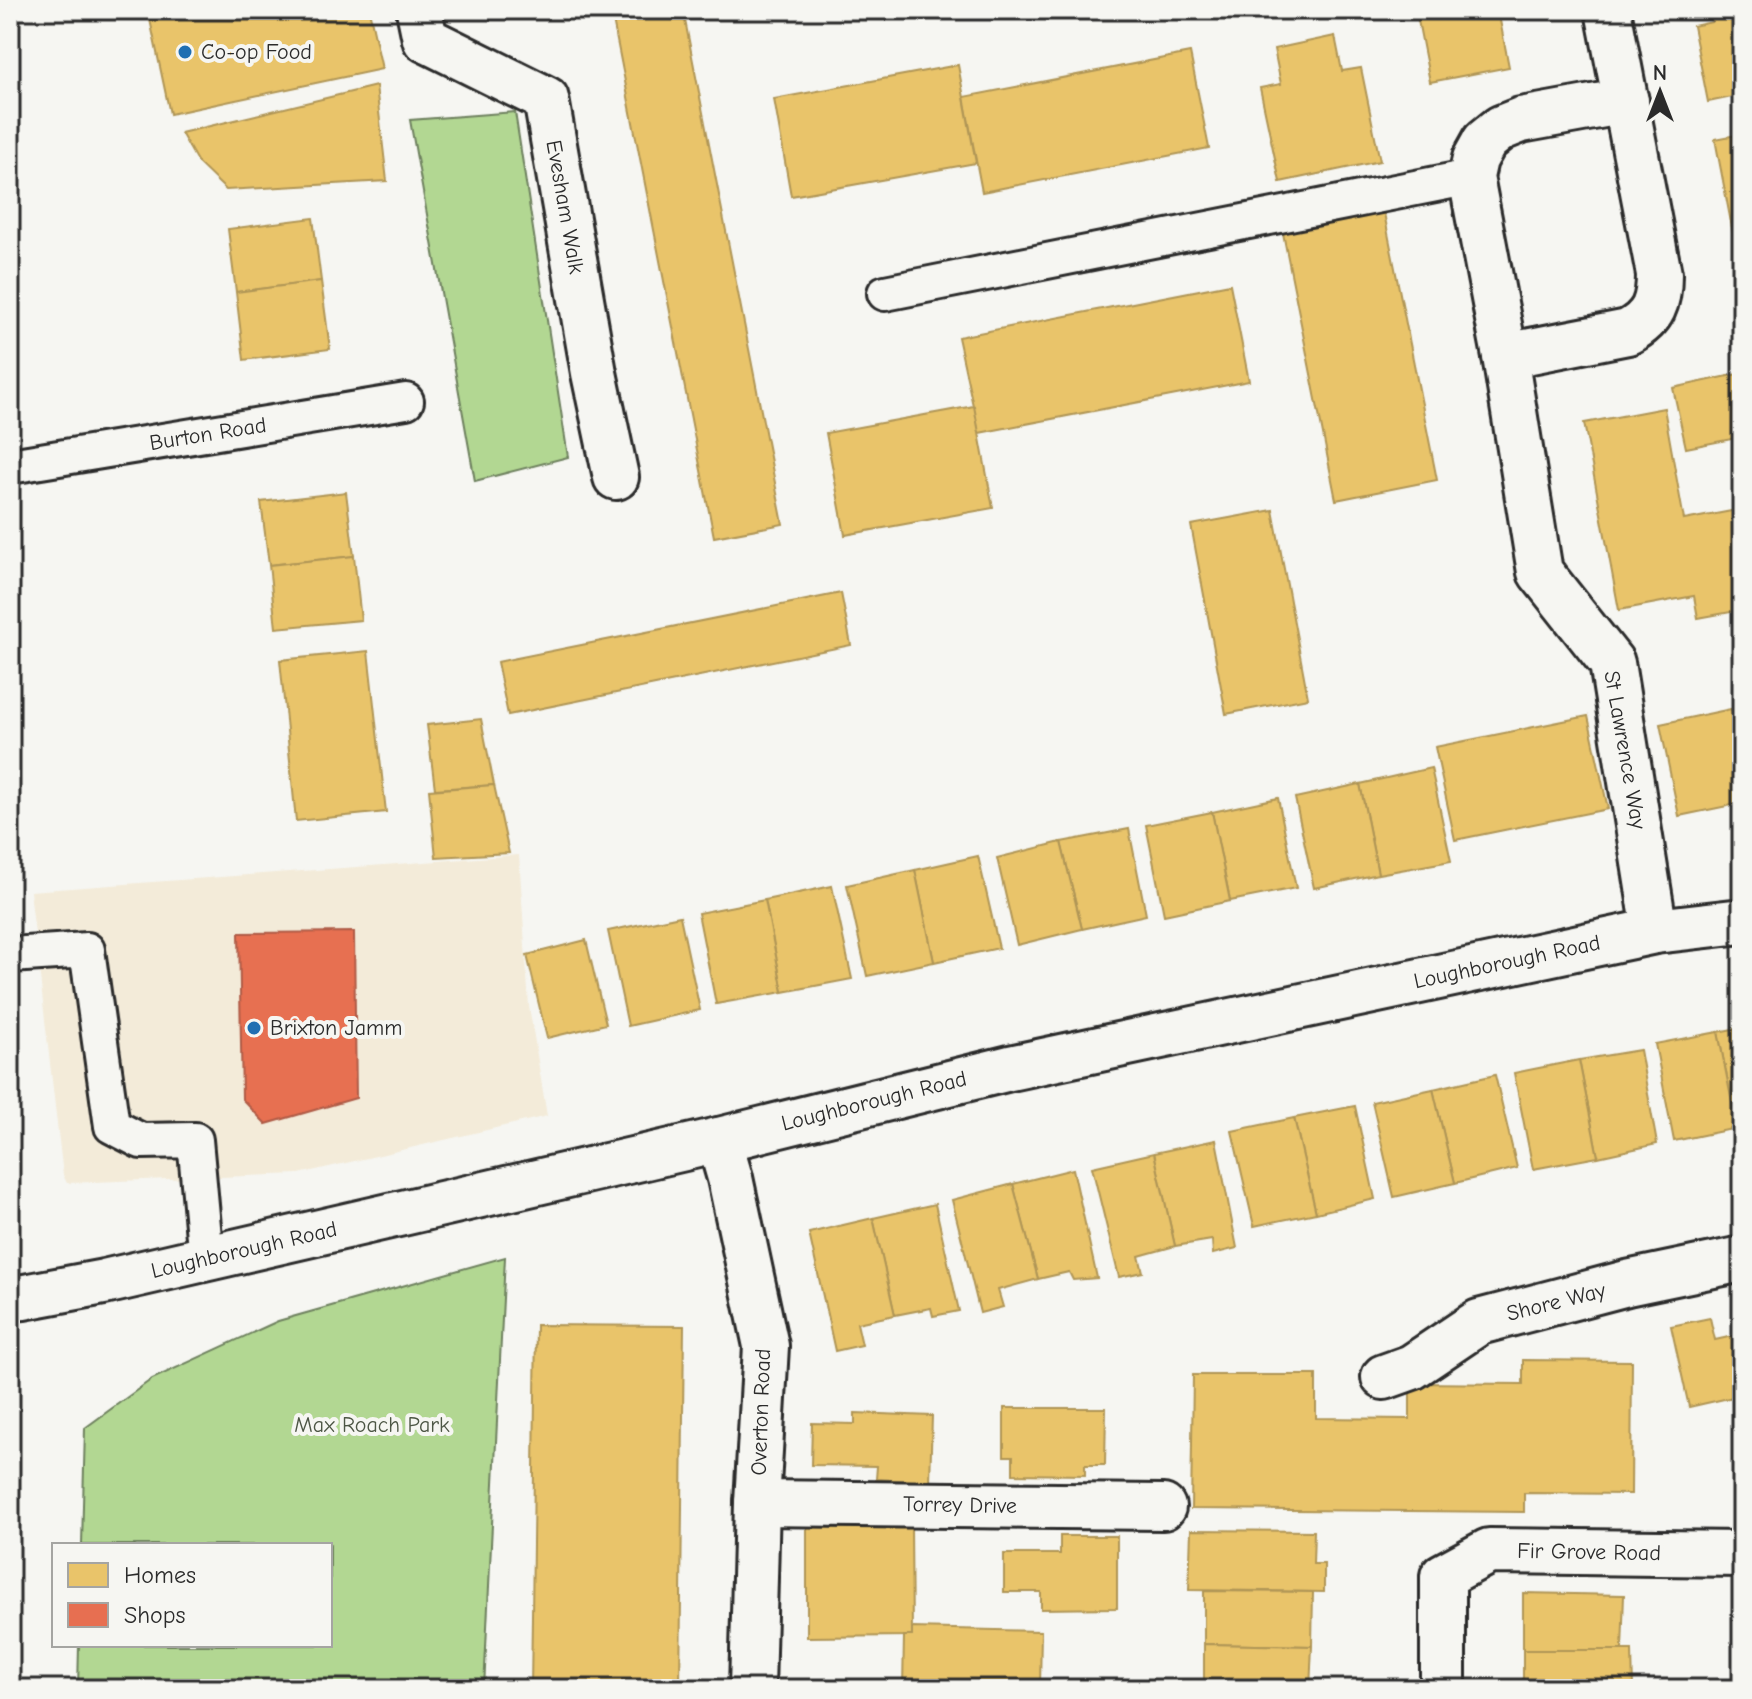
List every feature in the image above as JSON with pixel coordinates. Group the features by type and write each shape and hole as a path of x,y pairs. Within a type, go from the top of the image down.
{"street":[{"name":"Evesham Walk","path":"419,10 425,39 546,99 594,373 616,477"},
{"path":"1505,356 1628,332 1642,325 1652,313 1659,294 1659,274 1608,10"},
{"path":"1471,177 1475,159 1485,141 1501,128 1521,120 1626,101"},
{"name":"St Lawrence Way","path":"1471,177 1505,356 1540,572 1612,663 1655,931"},
{"name":"Loughborough Road","path":"10,1298 104,1282 206,1259 719,1140 1010,1068 1655,931 1742,921"},
{"name":"Overton Road","path":"719,1140 766,1346 757,1503 752,1689"},
{"name":"Shore Way","path":"1384,1377 1412,1367 1479,1322 1627,1283 1742,1259"},
{"name":"Torrey Drive","path":"757,1503 1163,1507"},
{"name":"Fir Grove Road","path":"1443,1689 1443,1576 1489,1551 1742,1554"}],"lane":[{"path":"885,293 1471,177"},
{"name":"Burton Road","path":"10,466 406,401"},
{"path":"10,955 87,950 112,1126 141,1141 195,1140 206,1259"}],"shaded area":[{"path":"519,855 529,1006 547,1116 299,1174 67,1183 63,1175 30,891"}],"green space":[{"path":"515,112 568,457 475,481 410,120"},
{"name":"Max Roach Park","path":"505,1257 484,1689 78,1689 79,1647 332,1647 332,1543 82,1543 85,1428 152,1379 278,1321"}],"building: Homes":[{"path":"148,10 369,10 382,69 170,114"},
{"path":"611,10 683,10 783,524 714,537"},
{"path":"1416,10 1498,10 1509,67 1430,82"},
{"path":"1710,10 1742,10 1742,95 1708,102 1693,26 1712,22"},
{"path":"1335,36 1342,71 1361,68 1380,161 1280,182 1260,88 1281,84 1274,49"},
{"path":"1190,53 1209,148 982,192 964,97"},
{"path":"958,65 976,163 791,196 774,99"},
{"path":"376,86 387,181 226,190 198,163 181,133"},
{"path":"1742,134 1742,280 1715,139"},
{"path":"1383,208 1437,480 1336,500 1282,228"},
{"path":"313,218 321,281 236,292 228,229"},
{"path":"321,281 330,349 244,360 236,292"},
{"path":"1230,284 1249,381 979,433 958,337"},
{"path":"1742,373 1742,437 1686,448 1673,388"},
{"path":"974,406 993,508 845,535 826,433"},
{"path":"1664,408 1684,520 1742,509 1742,610 1698,618 1694,596 1619,610 1584,423"},
{"path":"346,492 354,556 269,565 261,502"},
{"path":"1273,510 1308,698 1226,714 1191,525"},
{"path":"354,556 361,620 276,628 269,565"},
{"path":"841,593 851,645 508,715 497,662"},
{"path":"368,651 386,812 296,821 280,660"},
{"path":"1731,709 1742,759 1742,803 1679,816 1660,724"},
{"path":"1588,716 1608,809 1455,840 1435,747"},
{"path":"481,719 494,785 435,789 427,725"},
{"path":"1431,768 1451,861 1378,874 1360,784"},
{"path":"1360,784 1378,874 1314,888 1295,798"},
{"path":"494,785 509,853 436,857 429,790"},
{"path":"1278,798 1296,888 1230,901 1212,812"},
{"path":"1212,812 1230,901 1164,915 1146,825"},
{"path":"1129,829 1146,915 1082,929 1061,842"},
{"path":"1061,842 1082,929 1017,945 997,858"},
{"path":"978,856 999,948 934,962 915,870"},
{"path":"915,870 934,962 867,976 847,885"},
{"path":"832,886 852,979 783,992 765,900"},
{"path":"765,900 783,992 716,1004 698,913"},
{"path":"680,916 700,1010 628,1026 608,931"},
{"path":"586,940 606,1024 547,1038 527,955"},
{"path":"1742,1027 1742,1127 1737,1128 1718,1032"},
{"path":"1718,1032 1737,1128 1674,1141 1655,1044"},
{"path":"1640,1050 1657,1144 1598,1157 1579,1060"},
{"path":"1579,1060 1598,1157 1533,1169 1514,1073"},
{"path":"1495,1075 1517,1168 1455,1183 1433,1089"},
{"path":"1433,1089 1455,1183 1394,1197 1372,1102"},
{"path":"1355,1106 1375,1199 1316,1213 1294,1118"},
{"path":"1294,1118 1316,1213 1254,1226 1232,1131"},
{"path":"1216,1140 1237,1248 1213,1254 1212,1240 1175,1246 1154,1153"},
{"path":"1154,1153 1175,1246 1139,1256 1143,1272 1119,1277 1092,1167"},
{"path":"1073,1169 1097,1278 1073,1280 1069,1272 1038,1279 1013,1184"},
{"path":"1013,1184 1038,1279 998,1290 1003,1307 980,1313 952,1200"},
{"path":"935,1204 959,1311 933,1316 931,1308 895,1315 873,1218"},
{"path":"873,1218 895,1315 857,1323 862,1345 835,1351 809,1233"},
{"path":"1710,1318 1715,1340 1742,1334 1742,1395 1689,1407 1671,1326"},
{"path":"536,1325 684,1326 680,1689 531,1689"},
{"path":"1523,1360 1632,1361 1631,1494 1524,1493 1524,1512 1191,1509 1193,1375 1316,1375 1316,1418 1410,1419 1410,1383 1523,1384"},
{"path":"1004,1408 1106,1408 1105,1465 1085,1465 1085,1475 1013,1474 1013,1456 1004,1456"},
{"path":"855,1413 932,1416 930,1482 876,1479 877,1466 811,1465 812,1423 855,1424"},
{"path":"911,1524 912,1636 807,1637 807,1525"},
{"path":"1191,1530 1314,1531 1313,1564 1324,1564 1324,1592 1189,1590"},
{"path":"1060,1536 1117,1536 1117,1608 1041,1609 1041,1592 1004,1592 1004,1554 1060,1554"},
{"path":"1204,1591 1313,1592 1312,1646 1204,1644"},
{"path":"1523,1593 1624,1595 1622,1650 1523,1650"},
{"path":"912,1628 1041,1631 1040,1689 903,1688 904,1636 912,1636"},
{"path":"1204,1644 1312,1646 1310,1689 1204,1689"},
{"path":"1523,1650 1632,1650 1633,1689 1523,1689"},
{"path":"997,1688 997,1689 903,1689"}],"building: Shops":[{"path":"354,932 356,1098 266,1124 242,1099 239,933"}],"place":[{"name":"Co-op Food","path":"185,52"},
{"name":"Brixton Jamm","path":"254,1028"}]}
